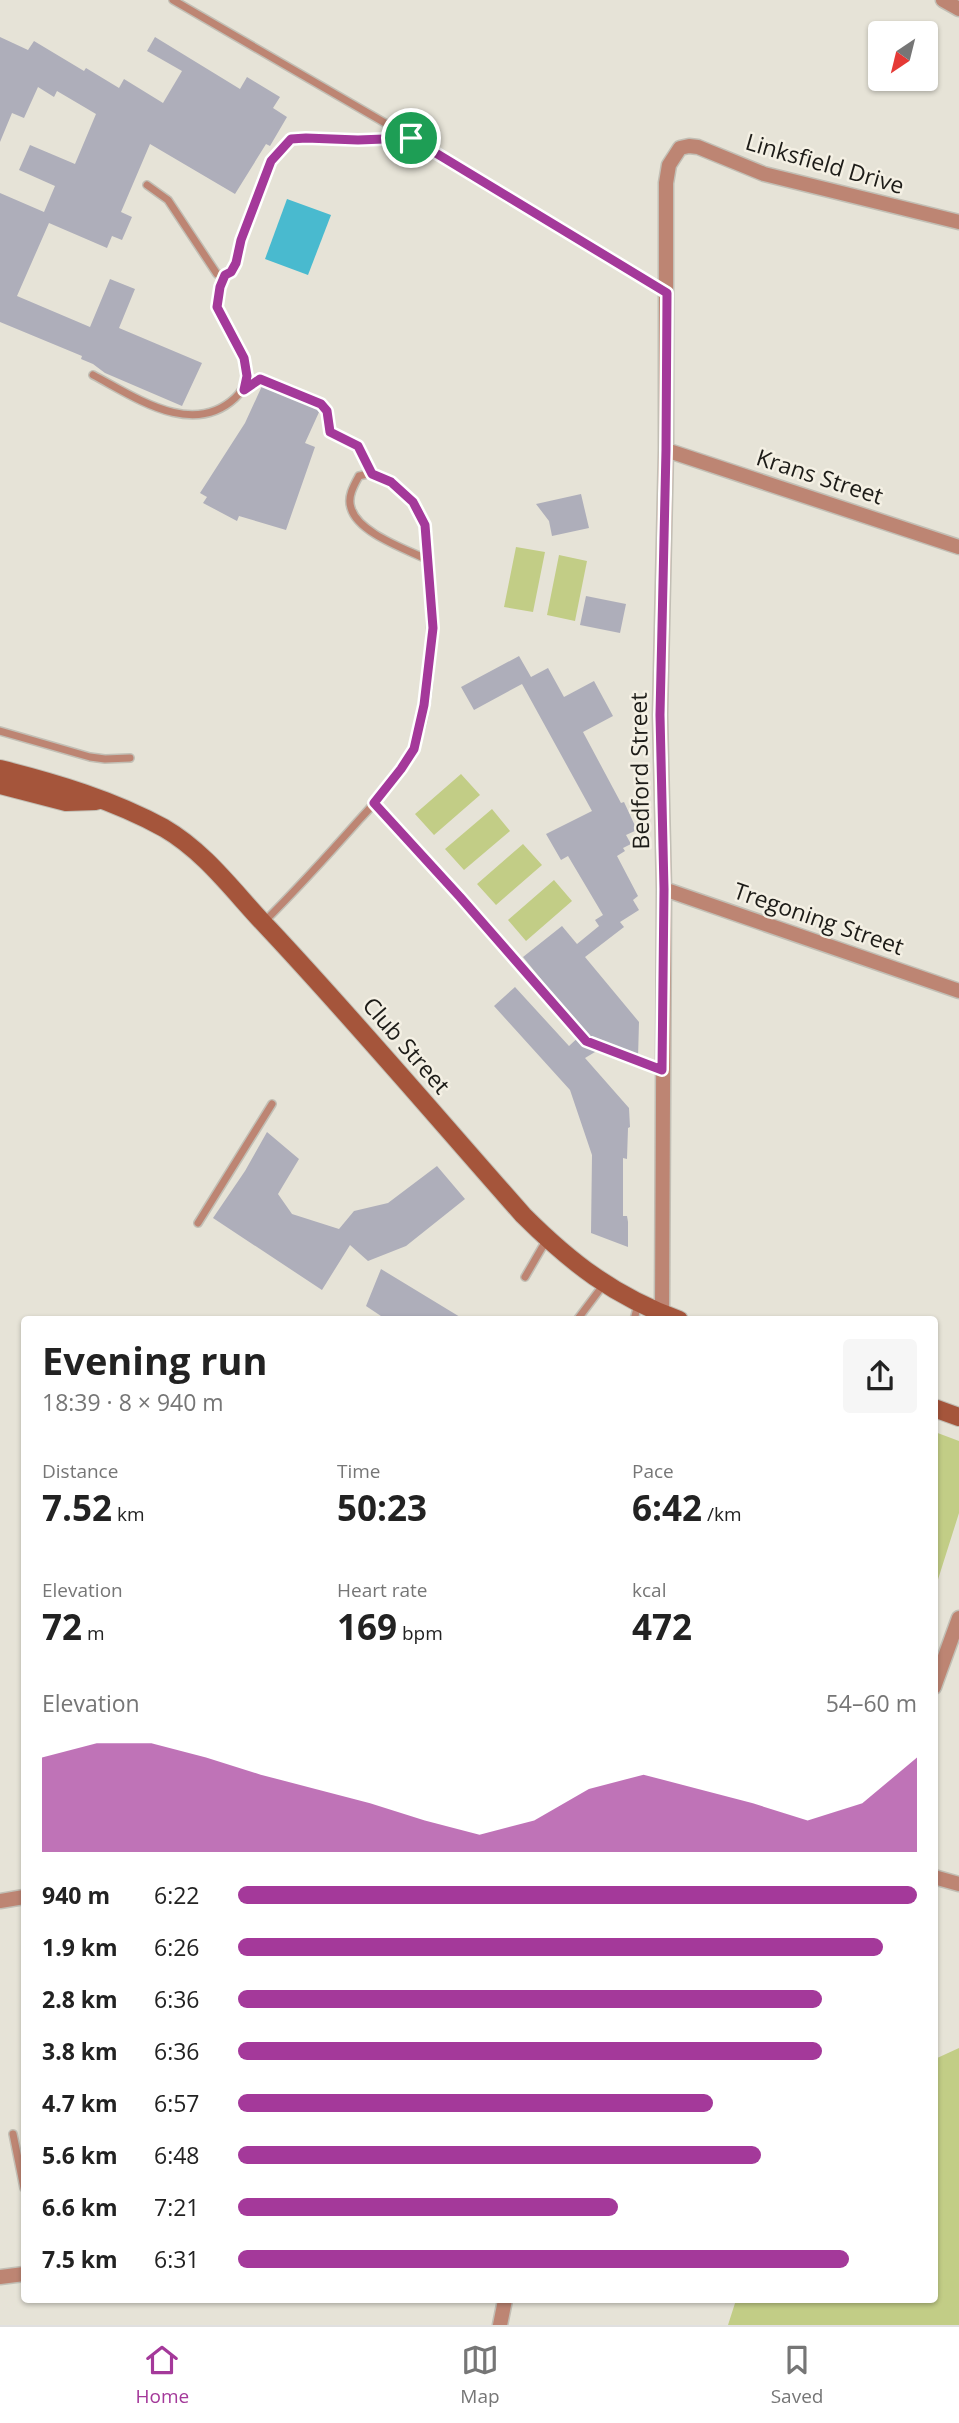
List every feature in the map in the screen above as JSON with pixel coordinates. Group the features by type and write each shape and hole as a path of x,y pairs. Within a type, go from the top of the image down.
{"main road":[{"name":"Club Street","path":"0,769 70,787 164,829 186,843 227,881 547,1239 573,1263 636,1311 664,1316"},
{"name":"Club Street","path":"0,785 66,802 100,800"},
{"path":"938,1410 959,1417"}],"street":[{"path":"943,0 959,9"},
{"name":"Linksfield Drive","path":"680,148 698,147 736,164 776,177 959,222"},
{"name":"Bedford Street","path":"670,1316 662,1070 664,889 660,715 666,450 667,174 673,157 680,148"},
{"name":"Krans Street","path":"666,450 959,547"},
{"name":"Tregoning Street","path":"664,889 959,991"},
{"path":"938,1677 959,1618"},
{"path":"938,1878 959,1884"},
{"path":"0,1901 21,1898"},
{"path":"0,2277 21,2274"},
{"path":"500,2325 504,2303"}],"lane":[{"path":"173,0 411,138 667,293"},
{"path":"147,185 168,200 217,274 225,275 231,272 236,263 241,240 271,161 291,139 411,138"},
{"path":"93,375 157,408 189,416 217,412 244,390 247,376 244,358 217,307 225,275"},
{"path":"263,923 374,803 414,749 419,732 433,628 428,560 425,525 413,502 391,482 372,474 359,476 352,490 350,507 361,525 428,560"},
{"path":"0,731 90,757 130,758"},
{"path":"198,1223 272,1104"},
{"path":"525,1277 547,1239"},
{"path":"580,1316 604,1284"},
{"path":"13,2134 21,2173"}],"path":[{"path":"244,390 260,379 321,404 327,411 330,432 358,446 372,474"},
{"path":"374,803 586,1041 662,1070"}],"green space":[{"path":"516,547 545,552 533,612 504,607"},
{"path":"559,555 587,561 575,621 547,615"},
{"path":"461,774 480,795 434,835 415,814"},
{"path":"492,809 510,831 464,870 445,849"},
{"path":"523,844 542,865 496,905 477,884"},
{"path":"554,880 572,901 526,941 508,920"},
{"path":"938,1433 959,1441 959,1513 938,1580"},
{"path":"959,2048 959,2325 728,2325 735,2303 938,2303 938,2058"}],"water":[{"path":"287,199 331,215 308,275 265,259"}],"building":[{"path":"0,37 28,50 34,41 119,88 124,79 163,103 182,71 147,51 155,37 240,89 247,77 280,97 273,108 287,117 270,146 266,144 235,194 150,144 121,212 132,217 122,240 112,236 107,248 49,223 17,296 90,327 110,279 135,289 119,328 202,363 182,406 105,373 81,359 82,356 0,322 0,193 44,212 55,186 19,170 30,145 75,164 96,114 57,91 54,97 38,87 24,118 12,113 0,142"},
{"path":"262,386 320,410 305,443 315,447 286,530 239,516 237,521 203,503 207,497 200,493 245,423"},
{"path":"581,494 589,528 552,536 549,521 536,504"},
{"path":"586,596 626,604 620,633 580,625"},
{"path":"519,656 531,677 548,668 564,697 594,681 613,716 583,732 621,803 624,802 637,830 626,835 631,844 623,848 625,851 617,856 638,896 633,900 639,910 620,922 624,927 585,957 639,1022 638,1058 605,1046 585,1058 629,1108 627,1159 623,1158 623,1216 627,1216 628,1222 628,1247 591,1233 592,1155 570,1090 494,1006 515,987 569,1046 584,1032 523,957 562,926 577,944 599,926 595,920 603,915 568,856 561,860 546,834 592,811 522,684 474,710 461,687"},
{"path":"267,1132 299,1159 278,1194 292,1214 339,1229 354,1211 388,1203 437,1166 465,1199 406,1246 368,1261 350,1245 322,1290 213,1218 245,1171"},
{"path":"381,1269 458,1316 381,1316 366,1306"}],"route":[{"path":"411,138 667,293 660,715 664,889 662,1070 586,1041 374,803 414,749 424,705 433,628 425,525 413,502 391,482 372,474 358,446 330,432 327,411 321,404 260,379 244,390 247,376 244,358 217,307 220,287 225,275 231,272 236,263 241,240 271,161 291,139 411,138"}]}
